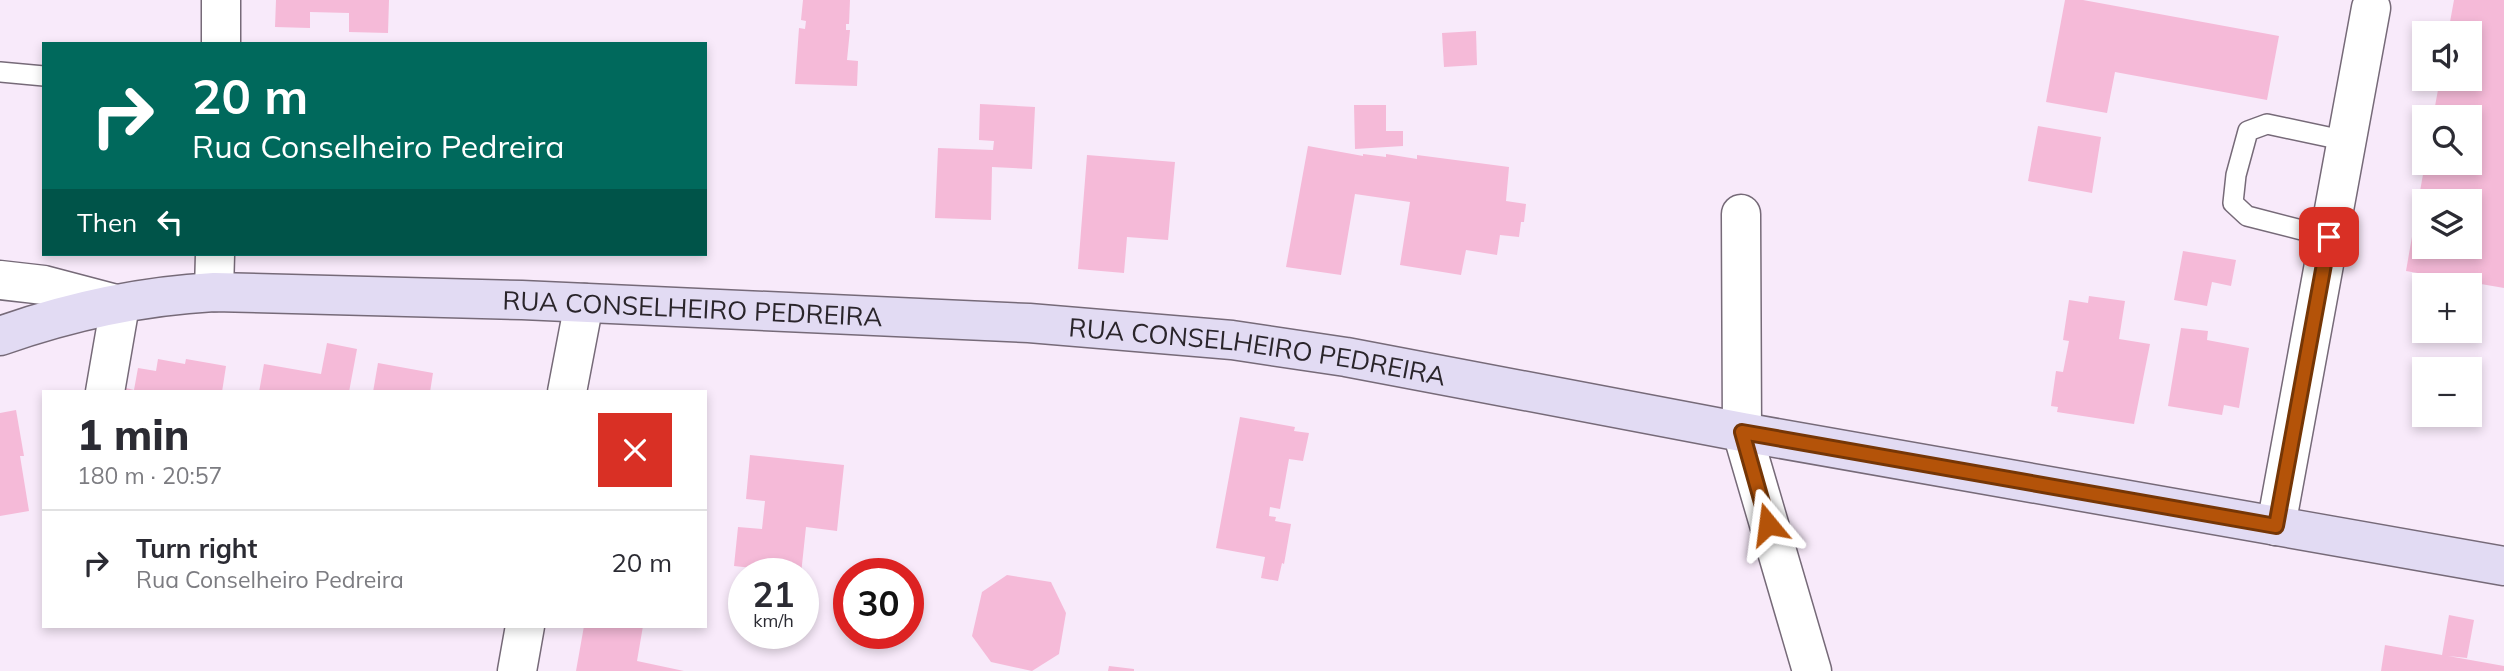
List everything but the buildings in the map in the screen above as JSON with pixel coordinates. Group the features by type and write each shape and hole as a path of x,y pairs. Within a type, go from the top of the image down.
{"street":[{"path":"221,0 221,42"},
{"path":"2276,526 2371,8"},
{"path":"1741,214 1742,432 1812,671"},
{"path":"214,292 215,256"},
{"path":"0,279 44,285 120,305 105,390"},
{"name":"RUA CONSELHEIRO PEDREIRA","path":"0,336 41,322 166,295 214,292 584,303 1029,323 1232,340 1346,357 1742,432 2504,566"},
{"path":"567,390 584,303"},
{"path":"517,671 525,628"}],"lane":[{"path":"0,72 42,76"},
{"path":"2329,237 2248,216 2233,203 2236,174 2248,131 2267,124 2347,141"}],"route":[{"path":"1768,524 1742,432 2276,526 2329,237"}]}
